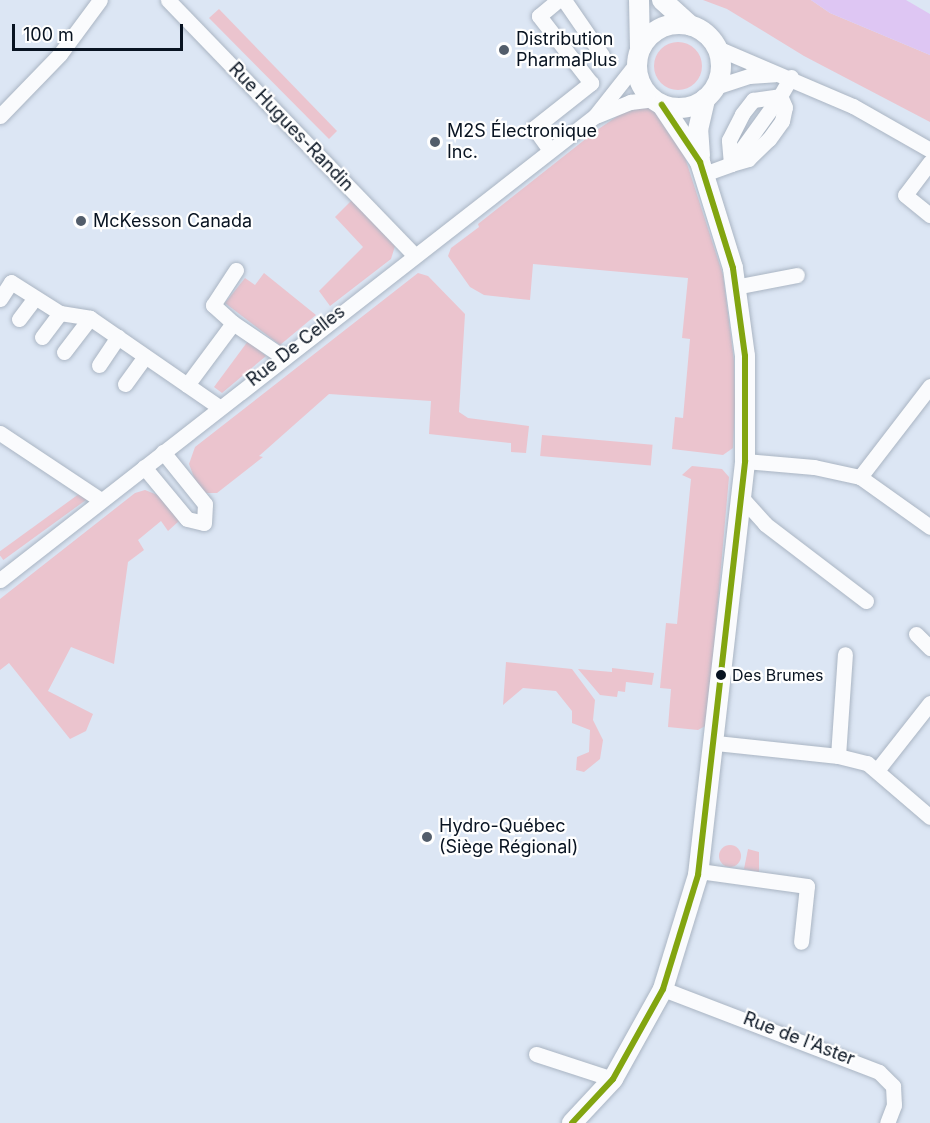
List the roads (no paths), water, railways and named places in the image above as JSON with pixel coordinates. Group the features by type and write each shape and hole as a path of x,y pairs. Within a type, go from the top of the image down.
{"main road":[{"path":"639,0 638,56 642,87 658,102 702,168"},
{"path":"572,1123 613,1079 663,989 699,871 716,743 745,461 745,356 735,287 702,168 698,130 721,68 717,48 701,30 690,25 662,0"},
{"path":"638,56 647,38 667,25 690,25"},
{"path":"658,102 689,107 710,93"}],"street":[{"path":"0,116 60,54 100,0"},
{"name":"Rue Hugues-Randin","path":"168,0 413,254"},
{"path":"550,150 534,128 591,83 539,16 558,0"},
{"path":"564,0 602,55"},
{"path":"717,48 736,59 788,75 854,106 930,150"},
{"name":"Rue De Celles","path":"595,116 638,56"},
{"path":"710,93 749,76 788,75"},
{"path":"702,168 747,159 769,139 783,114 780,96 788,75"},
{"path":"731,164 729,140 742,114 753,100 780,96"},
{"name":"Rue De Celles","path":"2,574 101,501 413,254 595,116 630,102 658,102"},
{"path":"930,162 905,195 930,215"},
{"path":"236,270 213,305 233,323 283,357"},
{"path":"735,287 797,275"},
{"path":"0,299 5,278 60,313 90,318 219,407"},
{"path":"20,319 35,298"},
{"path":"42,337 60,313"},
{"path":"64,352 90,318"},
{"path":"187,385 233,323"},
{"path":"99,365 118,338"},
{"path":"125,384 145,356"},
{"path":"860,477 930,386"},
{"path":"0,433 101,501"},
{"path":"144,466 187,519 204,522 205,504 163,452"},
{"path":"745,461 814,467 860,477 930,526"},
{"path":"741,497 765,524 866,601"},
{"path":"916,634 930,648"},
{"path":"838,756 845,654"},
{"path":"878,769 930,703"},
{"path":"716,743 838,756 878,769 930,816"},
{"path":"699,871 807,886 801,942"},
{"name":"Rue de l'Aster","path":"663,989 879,1072 893,1086 894,1106 887,1123"},
{"path":"536,1054 613,1079"}],"place":[{"name":"Distribution PharmaPlus","path":"504,50"},
{"name":"M2S Électronique Inc.","path":"435,142"},
{"name":"McKesson Canada","path":"81,221"},
{"name":"Des Brumes","path":"721,675"},
{"name":"Hydro-Québec (Siège Régional)","path":"427,837"}]}
